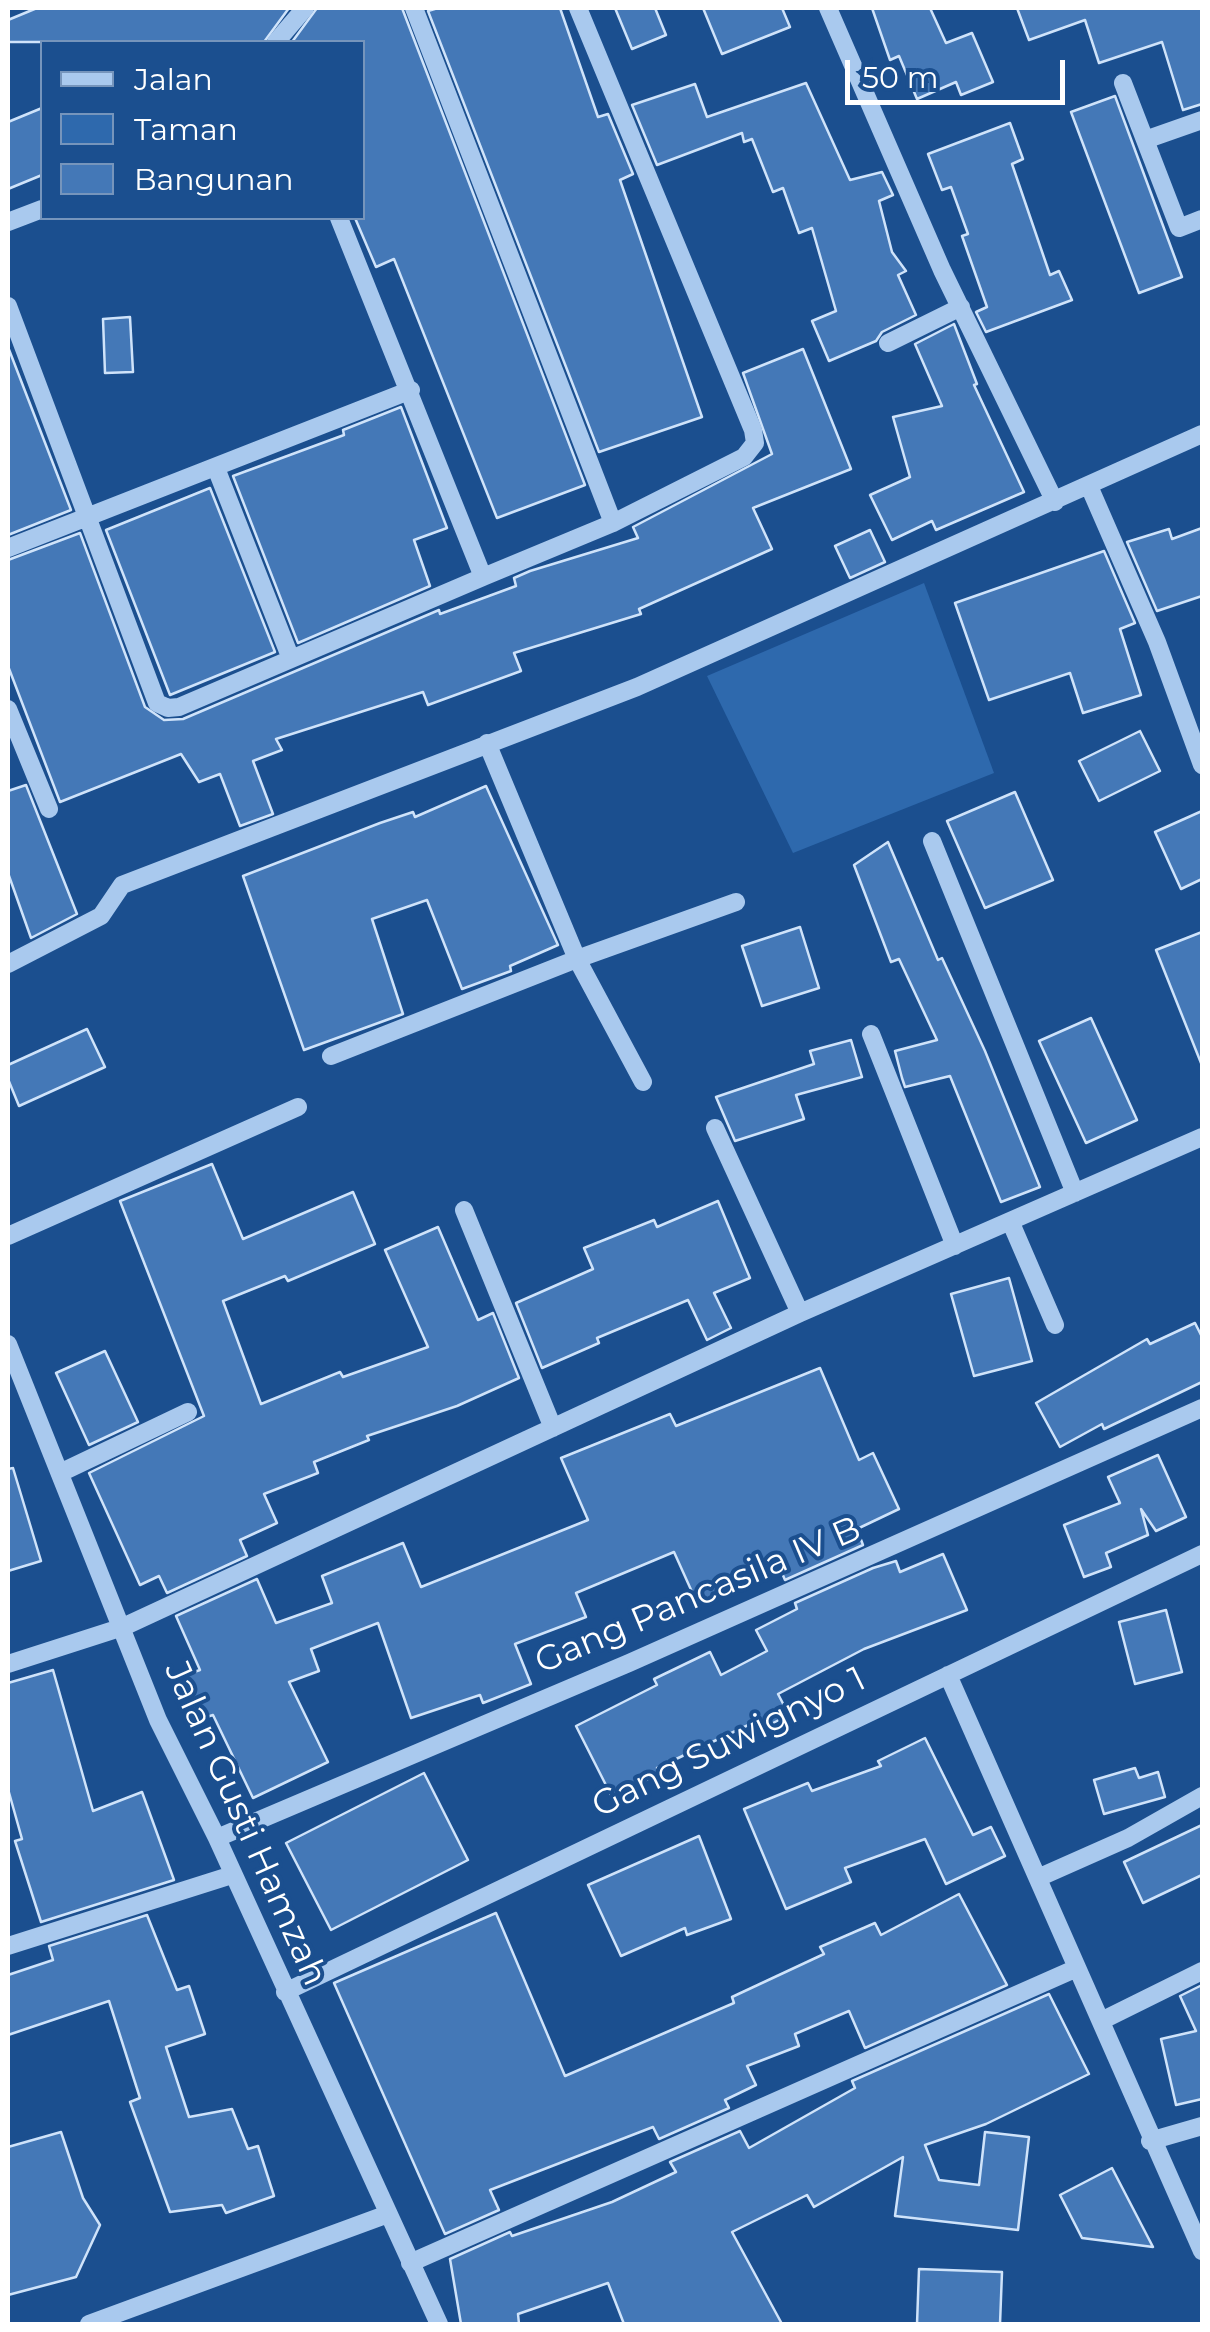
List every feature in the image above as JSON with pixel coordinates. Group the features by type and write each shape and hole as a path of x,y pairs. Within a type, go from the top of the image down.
{"street":[{"path":"278,40 306,8"},
{"path":"414,8 613,524"},
{"path":"8,306 157,703 168,708 179,707 613,524 720,471 744,457 755,443 578,8"},
{"path":"828,8 960,307 1054,502"},
{"path":"1124,84 1180,228 1202,219"},
{"path":"1145,140 1202,120"},
{"path":"8,222 40,210"},
{"path":"341,220 483,577"},
{"path":"888,344 960,307"},
{"path":"8,548 88,520 411,390"},
{"path":"8,964 100,916 122,884 294,822 637,687 1202,434"},
{"path":"216,468 291,659"},
{"path":"1089,486 1157,642 1202,766"},
{"path":"8,708 49,809"},
{"path":"488,743 577,959 643,1082"},
{"path":"932,841 1075,1193"},
{"path":"331,1056 577,959 736,902"},
{"path":"871,1034 955,1246"},
{"path":"8,1236 298,1108"},
{"path":"715,1128 800,1313"},
{"path":"8,1664 123,1627 800,1313 1202,1136"},
{"path":"464,1210 553,1428"},
{"path":"1011,1223 1056,1326"},
{"name":"Jalan Gusti Hamzah","path":"8,1344 158,1720 218,1838 284,1992 439,2324"},
{"path":"8,1403 28,1397"},
{"name":"Gang Pancasila IV B","path":"218,1838 647,1656 1202,1408"},
{"path":"62,1472 188,1412"},
{"name":"Gang Suwignyo 1","path":"284,1992 1202,1554"},
{"path":"948,1675 1040,1877 1150,2141 1198,2230 1202,2251"},
{"path":"1040,1877 1128,1838 1202,1796"},
{"path":"8,1946 232,1876"},
{"path":"410,2263 1077,1968"},
{"path":"1101,2020 1202,1971"},
{"path":"1150,2141 1202,2126"},
{"path":"89,2324 388,2214"}],"green space":[{"path":"924,583 994,773 793,853 707,676"}],"building":[{"path":"37,8 289,8 265,40 8,42 8,20"},
{"path":"317,8 402,8 585,485 497,518 394,259 376,267 356,220 365,220 365,40 293,40"},
{"path":"560,8 598,117 608,114 633,174 620,180 702,417 599,452 428,11"},
{"path":"615,8 655,8 666,35 632,49"},
{"path":"703,8 782,8 790,27 722,54"},
{"path":"872,8 930,8 946,43 972,33 993,82 961,95 956,82 917,99 899,56 890,60"},
{"path":"1017,8 1202,8 1202,104 1183,110 1162,42 1099,63 1085,20 1029,40"},
{"path":"806,83 850,180 882,172 893,195 879,201 892,252 906,271 898,275 916,315 882,332 876,341 829,361 812,321 836,311 812,228 799,233 783,188 773,192 752,139 744,142 742,133 657,165 632,105 695,84 707,117"},
{"path":"1115,96 1182,277 1139,293 1071,112"},
{"path":"40,109 40,176 8,189 8,122"},
{"path":"1010,123 1023,159 1012,164 1050,275 1059,271 1072,300 986,332 976,312 987,307 962,236 968,234 951,187 942,190 928,154"},
{"path":"130,317 133,372 105,373 103,319"},
{"path":"954,324 977,384 974,385 1024,492 936,530 932,521 892,540 870,495 910,477 893,417 942,406 915,344"},
{"path":"8,347 71,510 8,535"},
{"path":"803,349 851,469 753,508 772,549 639,609 641,614 514,653 521,671 428,705 423,692 276,739 282,750 253,761 273,814 240,826 220,774 199,782 181,754 60,802 8,666 8,560 80,533 145,707 164,720 183,719 439,610 440,614 516,586 514,578 530,571 638,538 633,527 772,454 743,373"},
{"path":"401,407 447,528 414,540 430,586 298,643 233,476 344,435 343,430"},
{"path":"210,488 275,652 170,695 106,530"},
{"path":"1202,528 1202,596 1157,611 1127,542 1169,529 1172,539"},
{"path":"870,530 885,562 850,578 835,546"},
{"path":"1104,551 1135,623 1120,629 1141,695 1083,713 1070,673 989,700 955,603"},
{"path":"1140,731 1160,771 1099,801 1079,761"},
{"path":"26,785 77,914 31,938 8,873 8,791"},
{"path":"486,786 558,945 510,966 511,971 462,989 427,900 372,919 403,1014 304,1050 243,876 380,823 413,812 415,817"},
{"path":"1015,792 1053,880 985,908 947,821"},
{"path":"1202,811 1202,879 1181,889 1155,832"},
{"path":"888,842 938,960 942,958 985,1051 1040,1187 1001,1202 950,1076 905,1087 902,1078 895,1051 937,1040 899,959 891,962 854,865"},
{"path":"800,927 819,988 762,1006 742,946"},
{"path":"1202,932 1202,1062 1201,1063 1156,950"},
{"path":"1091,1018 1137,1120 1086,1143 1039,1041"},
{"path":"87,1029 105,1067 19,1106 8,1079 8,1065"},
{"path":"851,1040 862,1077 796,1095 804,1119 735,1141 716,1097 814,1064 810,1051"},
{"path":"212,1164 243,1239 353,1192 375,1244 288,1281 285,1276 223,1301 261,1404 340,1372 343,1377 428,1347 385,1250 438,1227 478,1320 493,1313 519,1378 457,1406 367,1436 369,1440 314,1462 318,1473 264,1494 277,1523 240,1540 247,1556 167,1593 159,1576 140,1585 89,1473 204,1416 120,1201"},
{"path":"718,1201 750,1278 714,1293 731,1328 707,1340 688,1300 597,1338 599,1343 542,1368 516,1303 593,1269 584,1248 654,1220 657,1227"},
{"path":"1009,1278 1032,1361 974,1376 951,1294"},
{"path":"1195,1323 1202,1337 1202,1382 1104,1429 1102,1424 1060,1447 1036,1403 1147,1339 1150,1344"},
{"path":"105,1351 138,1422 89,1445 56,1373"},
{"path":"820,1368 859,1460 873,1453 899,1509 857,1529 863,1545 785,1580 779,1566 697,1603 674,1552 576,1593 586,1617 515,1644 531,1684 483,1703 480,1695 411,1718 378,1623 311,1649 319,1671 289,1682 328,1762 253,1798 213,1715 200,1719 185,1675 200,1670 176,1616 257,1579 276,1623 332,1603 322,1576 403,1543 421,1587 588,1520 561,1458 670,1414 676,1426"},
{"path":"1158,1455 1186,1517 1156,1531 1141,1509 1148,1535 1106,1553 1111,1567 1084,1577 1064,1525 1120,1503 1108,1477"},
{"path":"13,1468 41,1561 8,1571 8,1469"},
{"path":"943,1554 967,1610 864,1649 778,1694 789,1715 765,1727 761,1719 657,1768 660,1773 612,1797 576,1726 657,1685 654,1679 710,1652 721,1675 767,1651 756,1630 797,1609 795,1603 873,1568 896,1561 900,1572"},
{"path":"1166,1610 1182,1672 1135,1684 1119,1622"},
{"path":"53,1670 93,1811 142,1792 174,1880 41,1922 15,1841 22,1839 8,1789 8,1683"},
{"path":"925,1738 973,1835 991,1827 1005,1856 946,1884 925,1839 845,1868 851,1882 786,1909 744,1809 808,1783 812,1791 881,1766 878,1761"},
{"path":"1135,1768 1139,1778 1158,1772 1165,1797 1104,1814 1094,1780"},
{"path":"424,1773 468,1860 331,1930 286,1843"},
{"path":"1202,1825 1202,1875 1143,1903 1124,1862"},
{"path":"699,1836 731,1919 687,1935 685,1928 621,1956 588,1885"},
{"path":"959,1894 1007,1985 865,2048 849,2011 795,2034 799,2046 747,2066 756,2085 725,2100 729,2108 659,2139 653,2127 490,2190 499,2210 445,2234 334,1983 496,1913 565,2076 734,2003 732,1997 824,1954 820,1947 875,1923 881,1935"},
{"path":"147,1915 177,1990 189,1986 205,2034 166,2047 189,2117 232,2109 248,2149 258,2146 274,2196 226,2213 222,2205 170,2212 130,2102 140,2098 109,2001 8,2035 8,1975 53,1960 49,1946"},
{"path":"1202,1985 1202,2099 1176,2105 1161,2039 1196,2031 1180,1996"},
{"path":"1049,1994 1089,2074 986,2124 925,2145 939,2180 979,2185 985,2132 1029,2137 1018,2230 895,2216 903,2157 814,2207 807,2195 732,2232 782,2324 624,2324 608,2283 518,2314 519,2324 461,2324 450,2259 510,2232 512,2236 612,2202 676,2172 670,2162 740,2131 749,2148 855,2088 852,2081"},
{"path":"61,2132 83,2198 100,2225 76,2277 8,2295 8,2147"},
{"path":"1112,2168 1153,2247 1082,2238 1060,2195"},
{"path":"919,2269 1002,2272 1000,2324 917,2324"}]}
